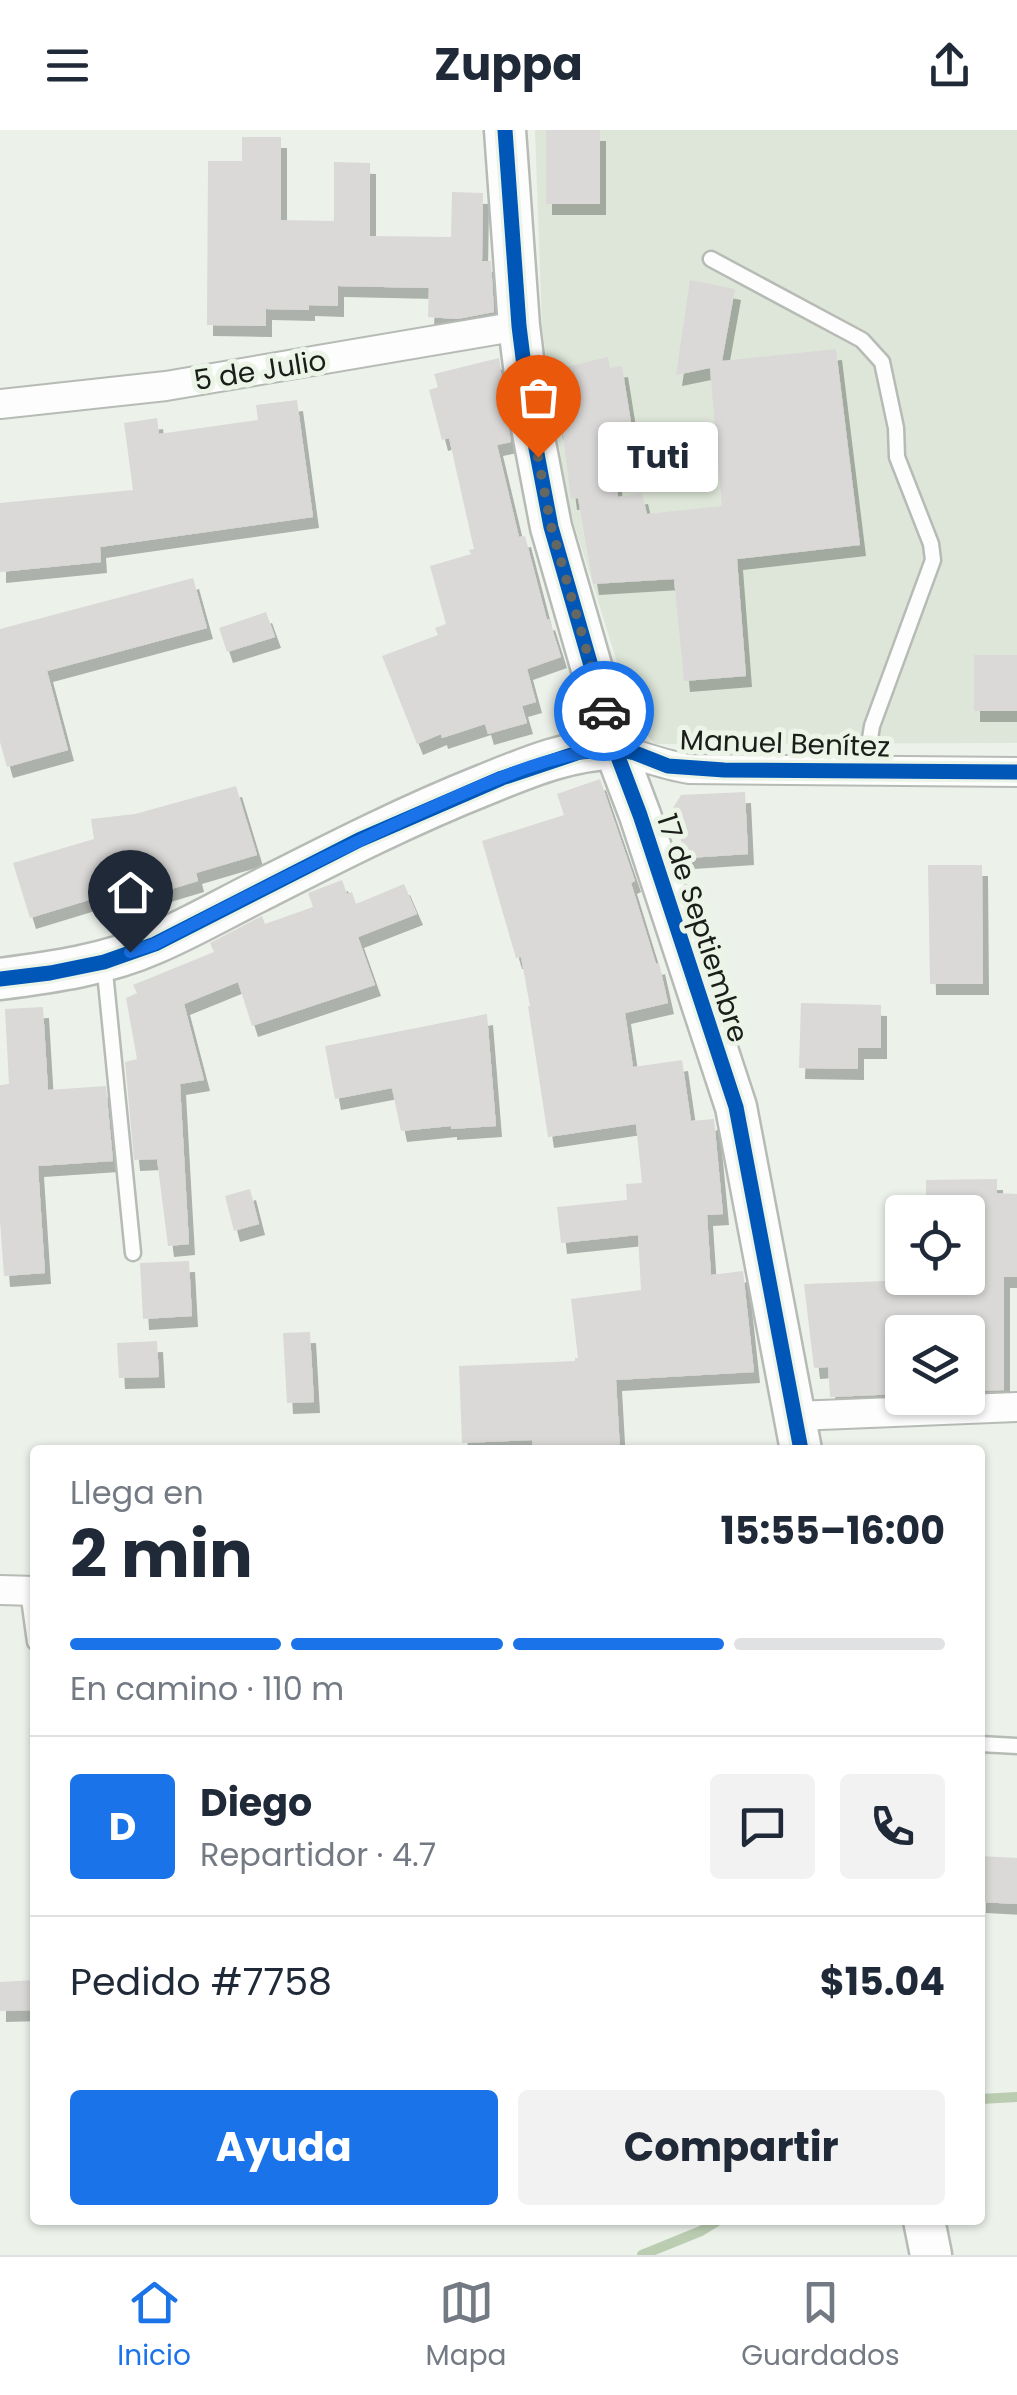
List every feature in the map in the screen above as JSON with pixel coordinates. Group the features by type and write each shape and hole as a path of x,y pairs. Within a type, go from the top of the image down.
{"street":[{"name":"17 de Septiembre","path":"505,130 531,422 551,526 616,750 736,1106 798,1433"},
{"name":"5 de Julio","path":"0,404 166,386 520,326"},
{"name":"Manuel Benítez","path":"0,979 104,962 155,944 359,840 467,792 580,752 616,750 668,766 689,768 1017,772"},
{"path":"798,1433 1017,1407"},
{"path":"925,2225 931,2255"}],"lane":[{"path":"712,259 862,340 882,362 896,428 896,457 933,560 872,726 865,771"},
{"path":"104,962 133,1253"},
{"path":"21,1590 30,1623"},
{"path":"985,1744 1017,1746"}],"shaded area":[{"path":"535,130 1017,130 1017,743 655,744 636,723 567,501 542,327"}],"building":[{"path":"546,130 600,130 600,204 546,204"},
{"path":"242,137 281,137 281,220 334,221 334,162 370,163 370,236 451,237 452,192 483,193 482,261 491,261 494,312 457,319 428,317 429,288 338,286 338,306 266,309 266,326 207,325 208,161 242,161"},
{"path":"690,280 735,289 722,361 836,349 860,545 737,559 746,676 684,681 674,579 593,584 578,498 571,499 562,428 557,429 549,371 608,357 610,368 622,366 634,441 611,444 618,497 642,493 647,514 722,506 710,368 676,375"},
{"path":"499,358 511,442 497,445 519,537 525,536 561,657 527,669 536,702 522,706 527,723 488,734 485,724 417,744 382,656 438,635 435,628 446,624 430,566 471,554 469,550 474,549 449,438 442,440 429,390 438,387 434,374"},
{"path":"297,400 313,517 100,547 101,562 0,572 0,503 133,490 124,423 157,418 159,434 258,420 256,405"},
{"path":"193,578 207,628 47,671 68,750 7,767 0,742 0,629"},
{"path":"266,612 275,637 227,652 219,628"},
{"path":"974,655 1017,655 1017,711 974,711"},
{"path":"600,779 635,881 631,883 656,964 659,963 668,1003 625,1013 633,1067 682,1060 691,1121 714,1119 723,1214 707,1215 711,1275 743,1271 754,1372 616,1380 620,1445 532,1445 532,1440 462,1443 459,1366 575,1361 578,1358 571,1299 641,1290 638,1235 561,1243 557,1207 627,1200 626,1184 642,1183 636,1124 548,1137 521,957 516,958 482,841 564,815 557,794"},
{"path":"236,786 257,855 196,873 198,881 129,898 131,910 104,914 102,896 30,918 13,863 94,839 91,819 135,814"},
{"path":"745,792 748,854 688,858 670,813 681,795"},
{"path":"928,865 982,865 983,984 930,984"},
{"path":"342,880 356,904 404,884 417,914 358,937 375,985 252,1026 238,982 184,1004 204,1080 180,1084 189,1244 168,1246 157,1159 134,1160 125,1062 137,1059 126,998 137,993 133,985 214,952 210,943 262,916 265,924 313,907 308,893"},
{"path":"801,1003 881,1005 881,1048 858,1048 858,1069 799,1068"},
{"path":"43,1007 48,1090 106,1086 113,1161 38,1166 45,1273 4,1276 0,1085 9,1084 5,1009"},
{"path":"487,1014 496,1126 401,1131 392,1088 335,1099 325,1046"},
{"path":"997,1179 997,1193 1017,1194 1017,1277 1004,1277 1004,1390 985,1391 985,1315 885,1315 885,1395 830,1397 828,1367 814,1368 804,1284 885,1281 885,1295 985,1295 985,1195 926,1195 926,1180"},
{"path":"250,1189 259,1224 234,1231 225,1196"},
{"path":"189,1261 192,1316 143,1319 140,1263"},
{"path":"310,1332 314,1402 287,1403 283,1333"},
{"path":"157,1341 159,1377 119,1378 117,1343"},
{"path":"985,1856 1017,1858 1017,1904 985,1902"},
{"path":"30,1980 30,2010 0,2011 0,1982"}],"waterway":[{"path":"985,2099 1017,2097"},
{"path":"642,2255 711,2225"}],"cycle path":[{"path":"505,130 519,326 531,422 551,527 615,749 736,1107 800,1445"},
{"path":"0,979 104,962 155,944 359,840 502,778 580,752 615,749 668,766 724,770 1017,772"}],"way so far":[{"path":"538,457 551,526 604,711"}],"place":[{"name":"Tuti","path":"538,457"}],"route":[{"path":"130,952 155,944 359,840 467,792 580,752 616,750 604,711"}]}
